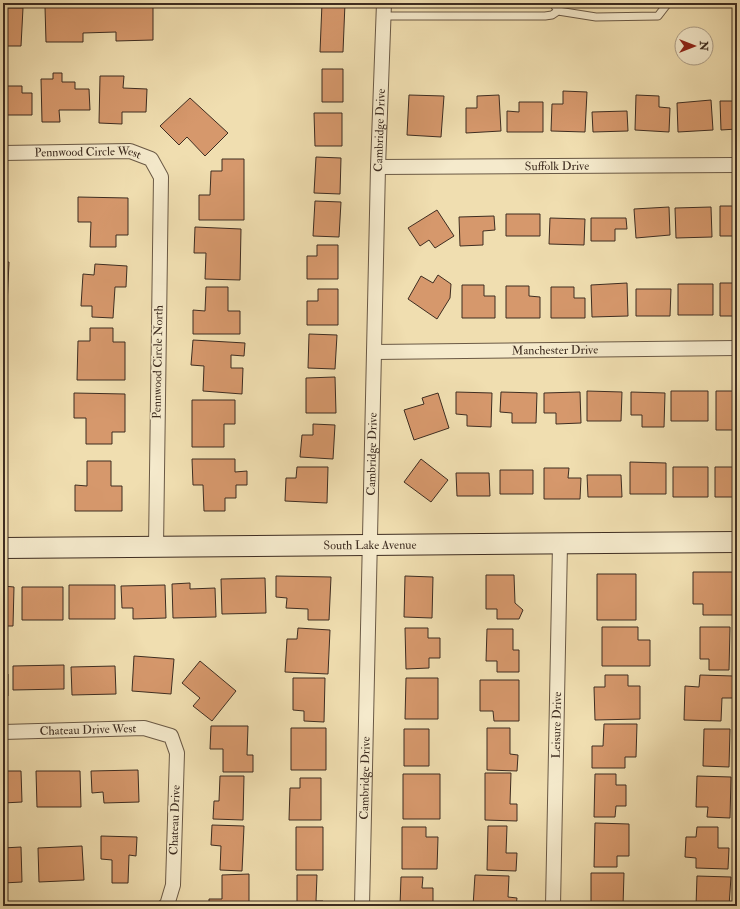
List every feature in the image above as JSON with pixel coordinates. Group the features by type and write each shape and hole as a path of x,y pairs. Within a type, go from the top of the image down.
{"street":[{"name":"Cambridge Drive","path":"362,906 369,545 383,10"},
{"name":"Pennwood Circle West","path":"3,153 130,151 151,159 161,177"},
{"name":"Suffolk Drive","path":"378,168 737,165"},
{"name":"Pennwood Circle North","path":"156,547 161,177"},
{"name":"Manchester Drive","path":"374,352 737,348"},
{"name":"South Lake Avenue","path":"3,548 737,542"},
{"name":"Leisure Drive","path":"553,906 560,544"},
{"name":"Chateau Drive West","path":"3,732 144,728 171,736"},
{"name":"Chateau Drive","path":"166,905 173,886 177,753 171,736"}],"lane":[{"path":"553,3 558,11"},
{"path":"383,10 545,16 552,15 558,11 596,16 658,16 668,3"}],"building":[{"path":"322,3 345,3 343,52 320,52"},
{"path":"153,6 153,40 116,41 116,32 83,33 83,42 46,42 45,7"},
{"path":"3,8 23,8 21,46 3,46"},
{"path":"322,69 343,69 343,102 322,102"},
{"path":"53,73 62,73 62,82 75,82 75,89 89,89 90,110 59,110 60,122 42,122 41,79 53,79"},
{"path":"100,76 124,76 123,88 147,89 146,112 122,112 122,124 99,123"},
{"path":"3,78 7,78 7,86 22,86 22,93 32,93 32,115 6,115 6,123 3,123"},
{"path":"563,91 587,92 585,132 551,131 552,104 563,104"},
{"path":"409,95 444,96 441,137 407,135"},
{"path":"499,95 501,131 466,133 466,108 477,108 477,96"},
{"path":"636,95 659,96 659,107 670,108 669,132 635,130"},
{"path":"190,98 228,133 205,156 187,137 179,145 160,126"},
{"path":"711,100 713,130 678,132 677,103"},
{"path":"720,101 737,101 737,129 721,130"},
{"path":"519,102 543,102 543,132 507,132 507,111 519,112"},
{"path":"627,111 628,131 593,132 592,112"},
{"path":"314,113 342,113 342,146 315,146"},
{"path":"316,157 341,158 340,194 314,193"},
{"path":"222,159 244,159 244,220 199,220 199,195 210,195 211,171 222,171"},
{"path":"78,197 128,198 128,235 116,235 116,247 90,247 91,222 78,222"},
{"path":"315,201 341,202 339,237 313,236"},
{"path":"720,206 737,206 737,236 720,236"},
{"path":"669,207 670,235 636,238 634,209"},
{"path":"711,207 712,237 676,238 675,208"},
{"path":"437,210 454,236 435,248 429,240 420,246 408,228"},
{"path":"506,214 540,214 540,236 506,236"},
{"path":"494,216 495,230 483,231 483,245 460,246 459,217"},
{"path":"550,218 585,219 584,245 549,244"},
{"path":"591,218 626,218 627,229 615,229 615,241 591,241"},
{"path":"195,227 241,229 240,280 205,279 206,253 194,253"},
{"path":"317,245 338,245 338,279 307,279 307,256 317,256"},
{"path":"3,262 9,262 7,307 3,307"},
{"path":"95,264 127,266 126,287 115,287 113,318 92,317 92,306 81,306 83,274 94,275"},
{"path":"438,275 451,284 450,298 437,319 408,299 421,276 433,283"},
{"path":"627,283 628,316 592,317 591,285"},
{"path":"720,283 737,283 737,316 720,316"},
{"path":"678,284 713,284 713,315 678,315"},
{"path":"462,285 484,285 484,296 495,296 495,318 462,318"},
{"path":"506,286 529,286 529,296 540,297 540,318 506,318"},
{"path":"206,287 228,287 228,311 240,311 240,334 193,334 193,310 205,311"},
{"path":"551,287 574,287 574,298 585,298 585,318 551,318"},
{"path":"318,289 338,289 338,325 307,325 307,301 318,301"},
{"path":"636,289 671,289 670,316 636,316"},
{"path":"90,328 113,328 113,342 125,342 125,380 77,380 78,341 90,341"},
{"path":"309,334 337,335 335,369 308,368"},
{"path":"193,340 245,343 244,356 231,355 231,368 243,368 242,394 203,391 204,366 191,365"},
{"path":"335,377 336,413 306,413 306,378"},
{"path":"587,391 622,392 621,421 587,421"},
{"path":"671,391 708,391 708,421 671,421"},
{"path":"716,391 737,391 737,430 716,430"},
{"path":"456,392 492,393 491,427 467,426 467,415 456,414"},
{"path":"501,392 537,393 536,423 512,423 512,413 500,412"},
{"path":"580,392 581,423 556,424 556,413 544,413 544,393"},
{"path":"631,392 665,393 664,427 642,427 642,415 631,415"},
{"path":"74,393 125,394 125,432 112,432 112,444 86,444 86,418 74,418"},
{"path":"438,393 449,428 414,440 404,410 424,404 422,398"},
{"path":"192,400 235,400 235,424 224,424 224,447 192,447"},
{"path":"313,424 335,425 333,459 300,457 302,435 313,435"},
{"path":"192,459 235,459 235,472 247,471 247,485 236,485 236,498 225,498 225,511 204,511 203,485 193,485"},
{"path":"421,459 448,480 431,502 404,482"},
{"path":"87,461 111,461 111,486 122,486 122,511 75,511 75,485 87,486"},
{"path":"630,462 666,463 666,494 630,494"},
{"path":"297,467 328,467 327,503 285,501 286,478 296,478"},
{"path":"673,467 708,467 708,497 673,497"},
{"path":"715,467 737,467 737,497 715,497"},
{"path":"544,468 569,468 568,478 581,478 580,499 544,499"},
{"path":"500,470 533,470 533,494 500,494"},
{"path":"456,473 489,473 490,496 457,496"},
{"path":"587,475 621,475 622,497 588,497"},
{"path":"693,572 734,572 734,615 703,615 703,604 693,604"},
{"path":"597,574 636,574 636,620 597,620"},
{"path":"486,575 514,575 515,603 523,610 519,619 497,619 497,609 486,609"},
{"path":"276,576 331,577 329,620 308,620 308,609 286,608 287,598 276,597"},
{"path":"405,576 433,577 432,618 404,617"},
{"path":"265,578 266,613 222,614 221,579"},
{"path":"190,583 190,589 215,588 216,617 173,618 172,584"},
{"path":"69,585 115,585 115,619 69,619"},
{"path":"165,585 166,618 133,619 133,608 122,608 121,586"},
{"path":"3,586 14,587 13,626 3,626"},
{"path":"22,587 63,587 63,620 22,620"},
{"path":"602,627 638,627 638,640 650,640 650,666 602,666"},
{"path":"700,627 730,627 729,670 709,670 709,659 700,659"},
{"path":"298,628 330,630 328,674 285,672 287,639 297,639"},
{"path":"405,628 428,628 428,638 440,638 440,658 429,658 429,668 406,669"},
{"path":"487,629 513,629 513,650 519,650 519,672 497,672 497,661 486,661"},
{"path":"134,656 174,659 171,694 132,691"},
{"path":"200,661 236,691 212,721 193,706 200,698 182,683"},
{"path":"64,665 64,689 13,690 13,666"},
{"path":"115,666 116,694 72,695 71,667"},
{"path":"3,674 8,674 8,696 3,696"},
{"path":"605,675 628,675 628,686 640,686 640,719 595,720 594,687 605,687"},
{"path":"700,675 733,676 733,698 722,698 721,721 684,720 685,686 699,687"},
{"path":"293,678 325,678 324,722 304,721 304,711 293,710"},
{"path":"406,678 438,678 438,719 405,719"},
{"path":"480,680 519,680 519,721 494,721 493,711 480,711"},
{"path":"604,724 637,724 636,757 625,757 625,768 592,768 592,746 603,746"},
{"path":"211,726 248,726 247,755 253,755 253,772 223,772 223,749 210,749"},
{"path":"291,728 326,728 326,770 291,770"},
{"path":"487,728 510,728 510,754 518,755 517,771 487,770"},
{"path":"404,729 429,729 429,766 404,766"},
{"path":"704,729 730,729 729,767 703,766"},
{"path":"138,770 139,802 104,803 103,792 92,793 91,771"},
{"path":"3,771 21,771 22,802 3,803"},
{"path":"36,771 80,771 81,807 37,807"},
{"path":"485,773 511,773 510,804 517,804 517,821 485,820"},
{"path":"403,774 440,774 440,819 403,819"},
{"path":"595,774 616,774 616,785 626,785 626,806 616,806 615,817 594,817"},
{"path":"220,776 244,776 243,820 213,819 214,801 219,801"},
{"path":"697,776 731,777 730,818 707,817 708,807 696,807"},
{"path":"300,778 321,778 321,820 289,820 290,788 300,788"},
{"path":"595,823 629,824 629,856 617,856 617,867 594,867"},
{"path":"212,825 244,826 242,871 220,870 221,846 211,845"},
{"path":"488,826 507,826 506,853 517,853 516,871 487,870"},
{"path":"296,827 323,827 323,870 296,870"},
{"path":"402,827 426,827 426,837 438,837 437,869 402,869"},
{"path":"697,827 718,827 718,848 729,848 728,869 696,868 696,858 685,857 686,837 696,837"},
{"path":"101,836 137,837 136,856 129,855 128,883 112,883 112,860 101,859"},
{"path":"82,846 84,880 39,882 38,848"},
{"path":"21,847 22,882 3,883 3,848"},
{"path":"591,873 624,873 623,906 591,906"},
{"path":"249,874 249,906 209,906 209,899 222,899 222,875"},
{"path":"297,875 317,875 316,901 323,901 323,906 297,906"},
{"path":"475,875 509,876 508,897 517,898 516,906 473,906"},
{"path":"697,876 731,877 729,906 696,906"},
{"path":"401,877 423,877 422,888 433,888 433,906 400,906"}]}
